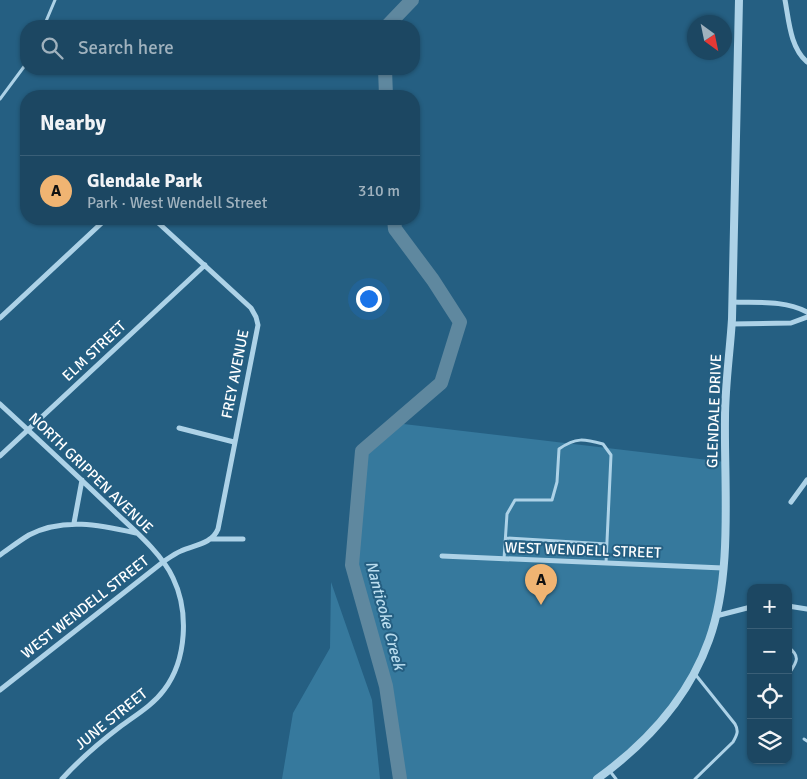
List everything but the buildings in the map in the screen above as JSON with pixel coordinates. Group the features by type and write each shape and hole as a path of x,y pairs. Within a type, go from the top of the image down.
{"street":[{"name":"GLENDALE DRIVE","path":"597,779 633,752 658,726 677,702 695,673 710,639 721,593 726,513 725,416 732,302 739,0"},
{"path":"784,0 793,40 798,52 807,62"},
{"path":"0,318 100,225"},
{"name":"FREY AVENUE","path":"161,225 251,308 258,325 218,529 216,535 210,540"},
{"name":"ELM STREET","path":"0,456 205,264"},
{"path":"732,302 786,304 807,312"},
{"path":"731,324 790,323 807,317"},
{"name":"NORTH GRIPPEN AVENUE","path":"0,404 82,480 163,562"},
{"path":"179,428 234,442"},
{"path":"74,523 82,480"},
{"path":"791,502 807,480"},
{"path":"0,555 50,526 74,523 107,526 136,533"},
{"path":"210,540 243,539"},
{"name":"WEST WENDELL STREET","path":"0,690 163,562 181,551 210,540"},
{"name":"WEST WENDELL STREET","path":"442,556 723,568"},
{"name":"JUNE STREET","path":"62,779 76,763 101,741 156,700 172,676 180,656 184,629 176,587 172,576 163,562"},
{"path":"792,607 807,609"},
{"path":"716,616 747,609"}],"lane":[{"path":"47,20 55,0"},
{"path":"0,99 20,72"},
{"path":"504,559 507,514 515,500 552,500 557,482 560,449 571,441 586,439 603,444 611,455 606,564"},
{"path":"506,538 607,544"},
{"path":"792,650 797,657 797,662 792,669"},
{"path":"695,673 738,729 733,742 695,779"},
{"path":"609,770 616,779"}],"shaded area":[{"path":"395,423 725,462 721,593 695,673 658,726 597,779 398,779 386,686 352,565 362,451"},
{"path":"331,582 372,700 380,779 282,779 293,713 330,648"}],"waterway":[{"name":"Nanticoke Creek","path":"393,20 412,0"},
{"name":"Nanticoke Creek","path":"385,75 386,90"},
{"name":"Nanticoke Creek","path":"395,225 395,229 433,280 460,322 441,383 362,451 352,565 386,686 400,779"}],"place":[{"name":"Glendale Park","path":"541,605"}]}
